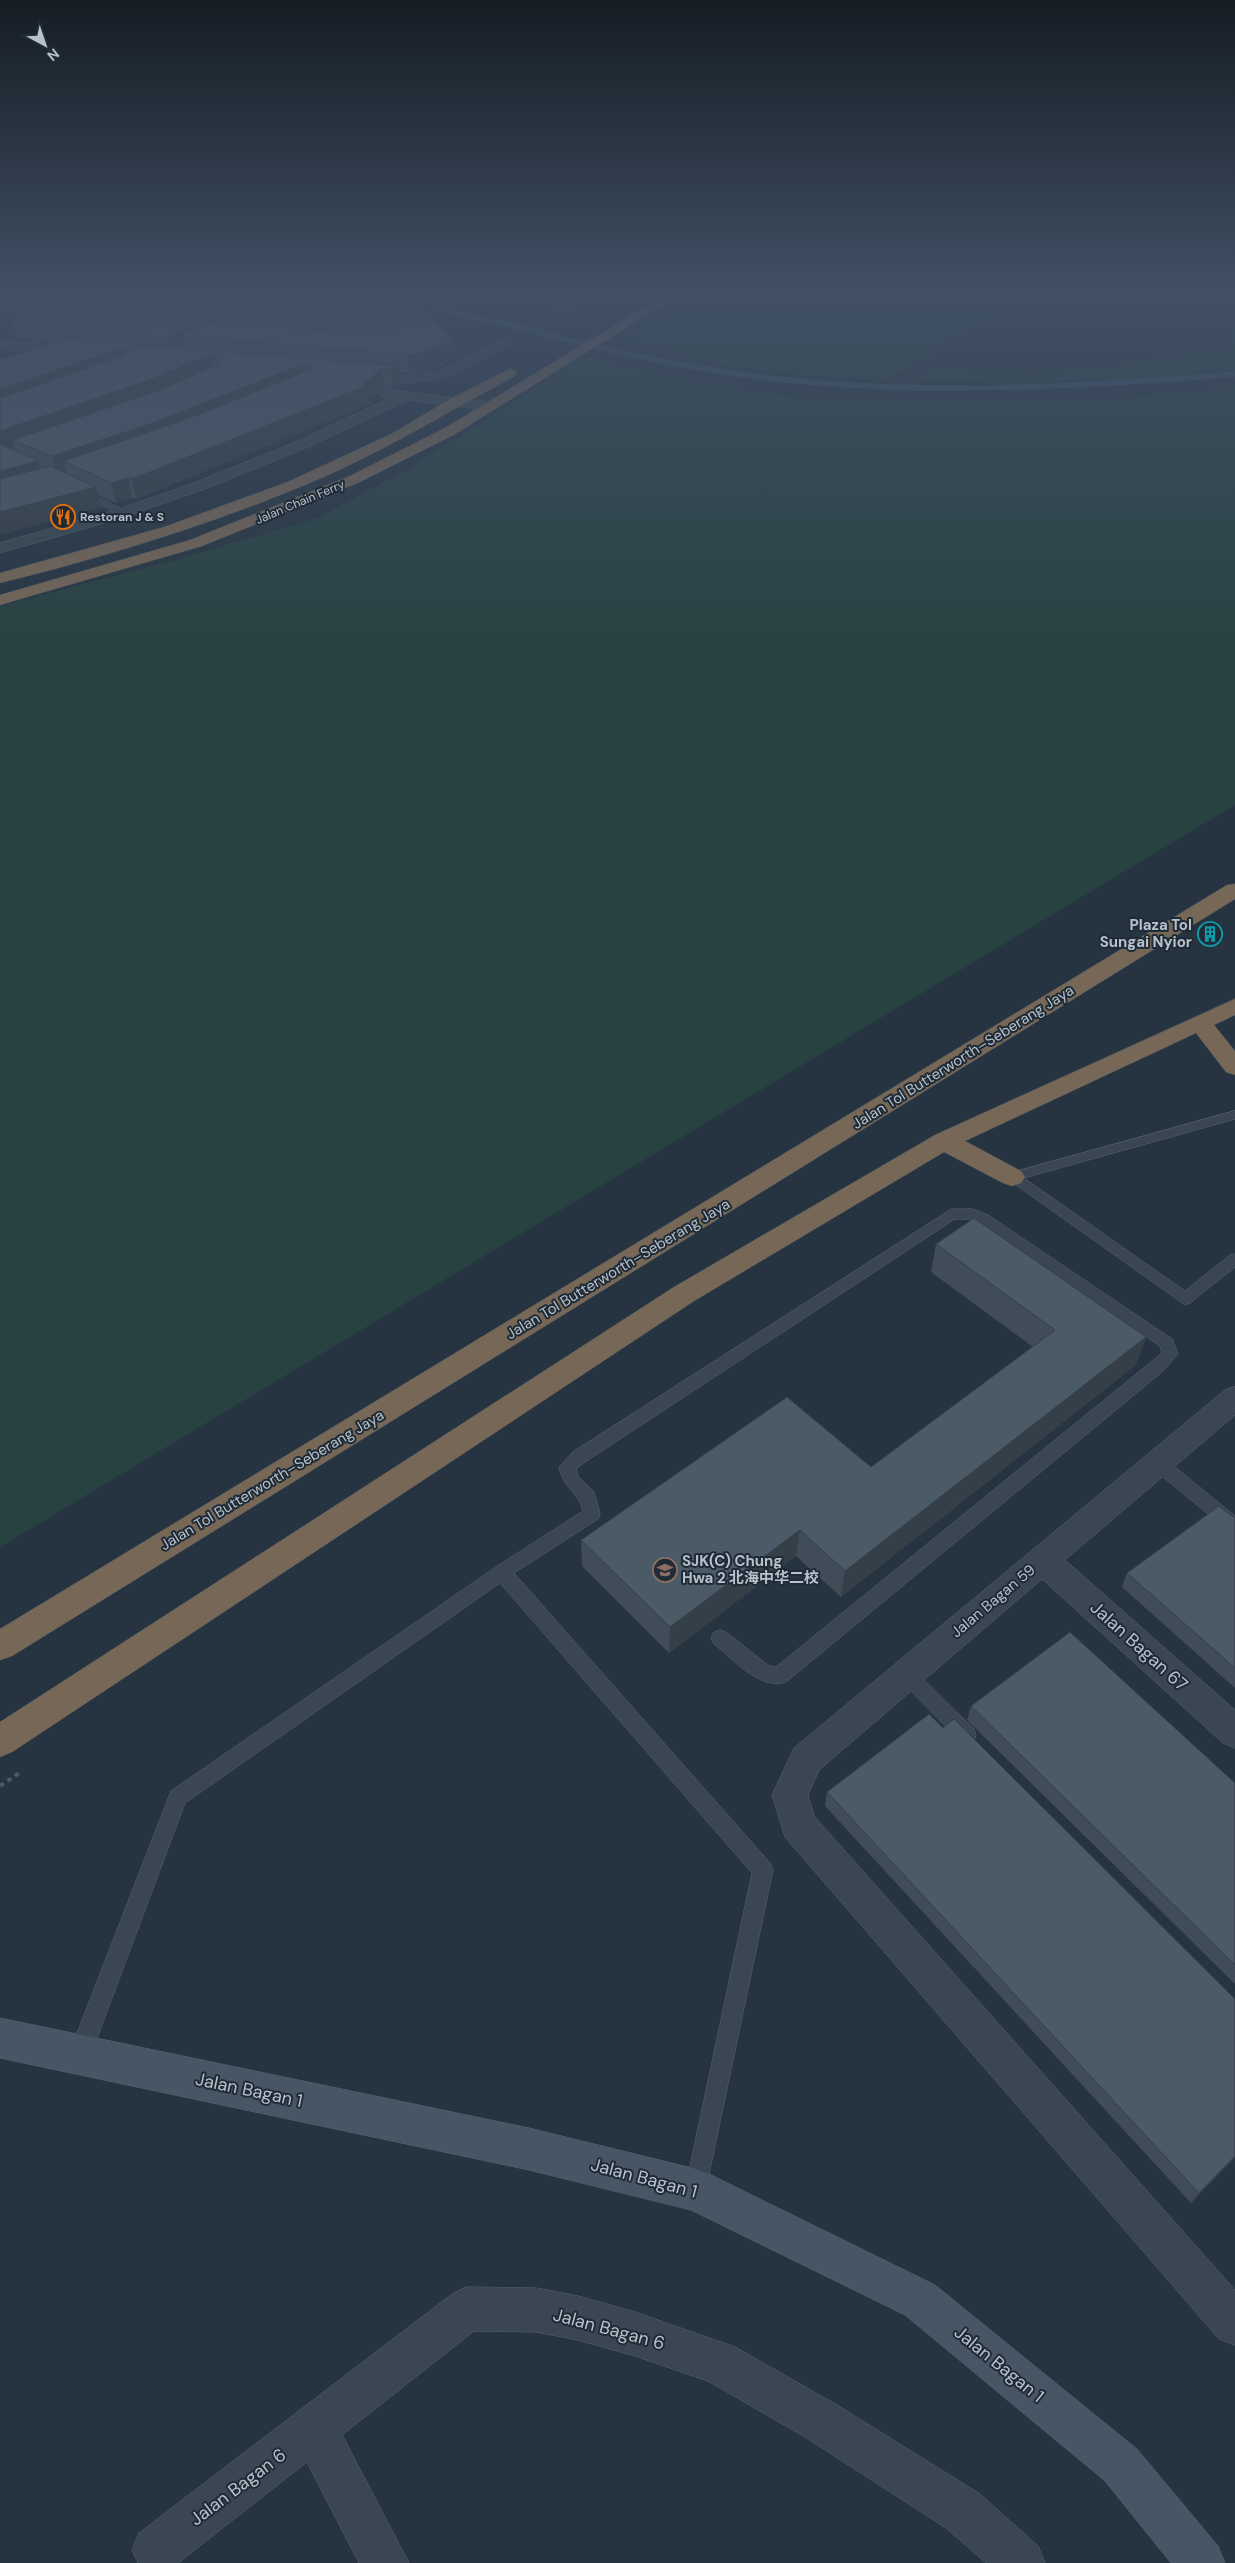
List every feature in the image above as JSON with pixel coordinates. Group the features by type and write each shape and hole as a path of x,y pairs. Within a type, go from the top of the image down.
{"highway":[{"name":"Jalan Chain Ferry","path":"0,578 170,530 256,500 398,436 442,410"},
{"name":"Jalan Chain Ferry","path":"0,600 196,543 282,510 404,456 450,431 483,410"},
{"name":"Jalan Tol Butterworth–Seberang Jaya","path":"0,1646 636,1259 1235,890"},
{"path":"0,1741 684,1294 944,1142 1235,1006"},
{"path":"1200,1023 1235,1067"},
{"path":"944,1142 1012,1177"}],"street":[{"path":"0,548 124,512 241,470 333,431 377,410"},
{"name":"Jalan Bagan 59","path":"1234,2320 798,1825 790,1795 806,1759 1235,1398"},
{"name":"Jalan Bagan 67","path":"1043,1560 1235,1732"},
{"name":"Jalan Bagan 1","path":"0,2038 529,2149 696,2190 920,2300 1121,2465 1201,2563"},
{"name":"Jalan Bagan 6","path":"156,2550 467,2309 536,2310 578,2318 635,2334 719,2362 821,2421 963,2511 1022,2563"},
{"path":"314,2429 384,2563"}],"lane":[{"path":"74,489 124,512"},
{"path":"1012,1177 1235,1115"},
{"path":"1012,1177 1185,1299 1235,1259"},
{"path":"80,2055 178,1797 502,1572 592,1514 588,1497 570,1479 567,1468 579,1457 952,1214 972,1214 983,1219 1167,1343 1170,1354 1156,1368 779,1676 764,1673 720,1638"},
{"path":"1158,1463 1235,1526"},
{"path":"502,1572 763,1870 696,2190"},
{"path":"906,1674 983,1751"}],"green space":[{"path":"502,410 1235,410 1235,805 0,1547 0,606 183,558 318,518 411,467"}],"building":[{"path":"0,410 63,410 0,431"},
{"path":"103,410 187,410 150,424 52,456 12,440"},
{"path":"211,410 306,410 132,479 128,478 111,483 64,461"},
{"path":"0,444 38,461 0,471"},
{"path":"50,466 96,487 0,512 0,479"},
{"path":"974,1218 1146,1337 845,1571 800,1530 670,1627 581,1540 787,1397 871,1467 1055,1330 936,1244"},
{"path":"1219,1506 1235,1518 1235,1668 1127,1573"},
{"path":"1070,1632 1235,1783 1235,1965 971,1706"},
{"path":"929,1714 943,1728 954,1719 1235,1999 1235,2156 1199,2193 827,1792"}],"place":[{"name":"Restoran J & S","path":"63,517"},
{"name":"Plaza Tol Sungai Nyior","path":"1210,934"},
{"name":"SJK(C) Chung Hwa 2 北海中华二校","path":"665,1570"}]}
